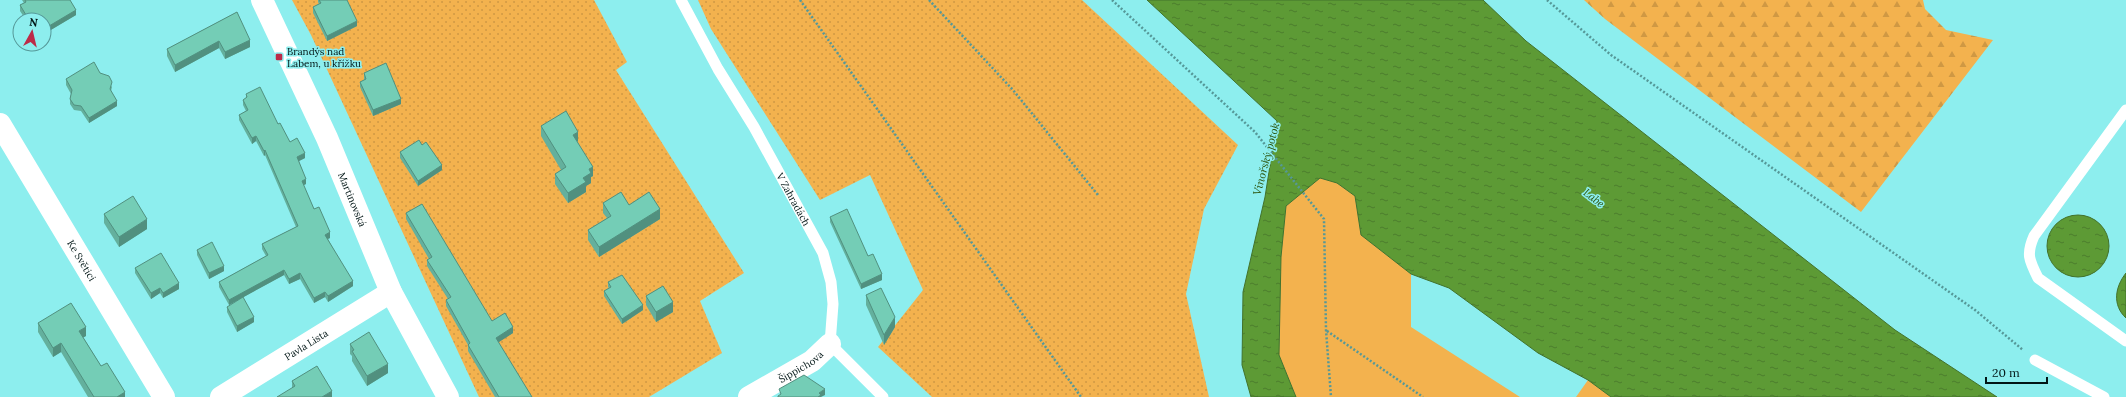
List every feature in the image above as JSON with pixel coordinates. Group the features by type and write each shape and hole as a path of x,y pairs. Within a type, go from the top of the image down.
{"street":[{"name":"Martinovská","path":"262,0 327,138 391,292 448,397"},
{"name":"Ke Světici","path":"0,124 164,397"},
{"name":"Pavla Lista","path":"221,397 391,292"},
{"name":"Šippichova","path":"749,397 812,361 830,344"}],"lane":[{"name":"V Zahradách","path":"681,0 718,70 754,127 823,253 831,282 833,304 830,344"},
{"path":"2126,110 2034,236 2028,250 2031,263 2038,278 2126,341"},
{"path":"830,344 884,397"},
{"path":"2035,360 2104,397"}],"path":[{"path":"800,0 1081,397"},
{"path":"929,0 1013,90 1098,195"},
{"path":"1112,0 1255,132 1324,219 1326,330 1331,397"},
{"path":"1547,0 1611,55 1975,310 2035,360"},
{"path":"1326,330 1423,397"}],"green space":[{"path":"292,0 594,0 627,62 616,70 744,273 700,301 722,353 649,397 479,397 311,35"},
{"path":"698,0 1082,0 1238,145 1204,209 1186,294 1209,397 932,397 878,347 923,290 870,175 820,200 711,29"},
{"path":"1584,0 1923,0 1925,9 1946,30 1993,40 1861,212 1605,19"},
{"path":"1320,178 1337,183 1355,196 1361,235 1411,274 1411,327 1520,397 1296,397 1279,355 1281,257 1286,206"},
{"path":"1588,380 1611,397 1576,397"}],"water":[{"name":"Labe","path":"1147,0 1483,0 1526,41 1895,330 1997,397 1611,397 1588,380 1538,353 1449,288 1411,274 1361,235 1355,196 1337,183 1320,178 1286,206 1281,257 1279,355 1296,397 1251,397 1242,365 1243,292 1265,197 1277,121"},
{"path":"2072,215 2084,215 2100,224 2107,234 2109,246 2107,258 2100,268 2084,277 2072,277 2061,272 2052,263 2047,252 2047,240 2052,229 2061,220"},
{"path":"2126,273 2126,318 2117,302 2117,290"}],"building":[{"path":"25,0 70,0 76,10 52,24 52,12 24,12 20,5 26,2"},
{"path":"319,0 347,0 357,21 327,36 313,7 321,3"},
{"path":"237,12 250,40 225,52 219,41 175,65 167,49"},
{"path":"94,62 100,73 109,76 112,82 110,89 117,101 89,118 81,106 74,105 70,99 72,90 66,79"},
{"path":"386,63 401,99 373,110 360,82 366,79 364,73"},
{"path":"260,87 278,124 280,123 290,142 297,138 305,153 297,157 306,179 302,181 314,209 319,207 330,232 325,235 353,281 328,296 325,292 314,298 300,273 289,279 284,270 229,300 219,282 268,255 262,244 298,226 265,150 264,151 256,136 252,138 239,115 248,110 243,100 247,97 246,94"},
{"path":"566,111 578,132 573,135 593,167 589,169 591,173 583,178 586,182 568,193 555,174 566,167 541,126"},
{"path":"419,140 422,145 426,142 442,165 418,181 400,152"},
{"path":"621,192 629,205 649,192 660,209 599,247 588,230 611,216 603,203"},
{"path":"133,196 147,219 119,237 104,214"},
{"path":"422,204 492,321 505,313 513,327 496,338 532,397 499,397 468,345 470,343 446,300 451,297 427,260 432,257 406,213"},
{"path":"847,209 868,256 873,254 882,274 861,284 830,217"},
{"path":"212,242 224,266 209,273 197,250"},
{"path":"161,253 179,283 163,293 160,288 151,293 135,268"},
{"path":"622,275 643,305 622,319 604,291 611,287 608,282"},
{"path":"663,286 673,302 656,312 646,296"},
{"path":"881,288 895,317 884,335 866,295"},
{"path":"243,297 254,317 237,326 227,307"},
{"path":"71,303 86,327 79,331 101,366 107,363 125,392 117,397 94,397 61,343 53,348 38,323"},
{"path":"369,332 388,364 367,376 352,351 354,350 350,344"},
{"path":"317,366 332,391 322,397 277,397 295,386 292,381"},
{"path":"804,375 825,389 819,393 821,395 818,397 778,397 781,394 779,389"}],"place":[{"name":"Brandýs nad Labem, u křížku","path":"279,57"}],"water label":[{"name":"Vinořský potok","path":"1266,159"}]}
